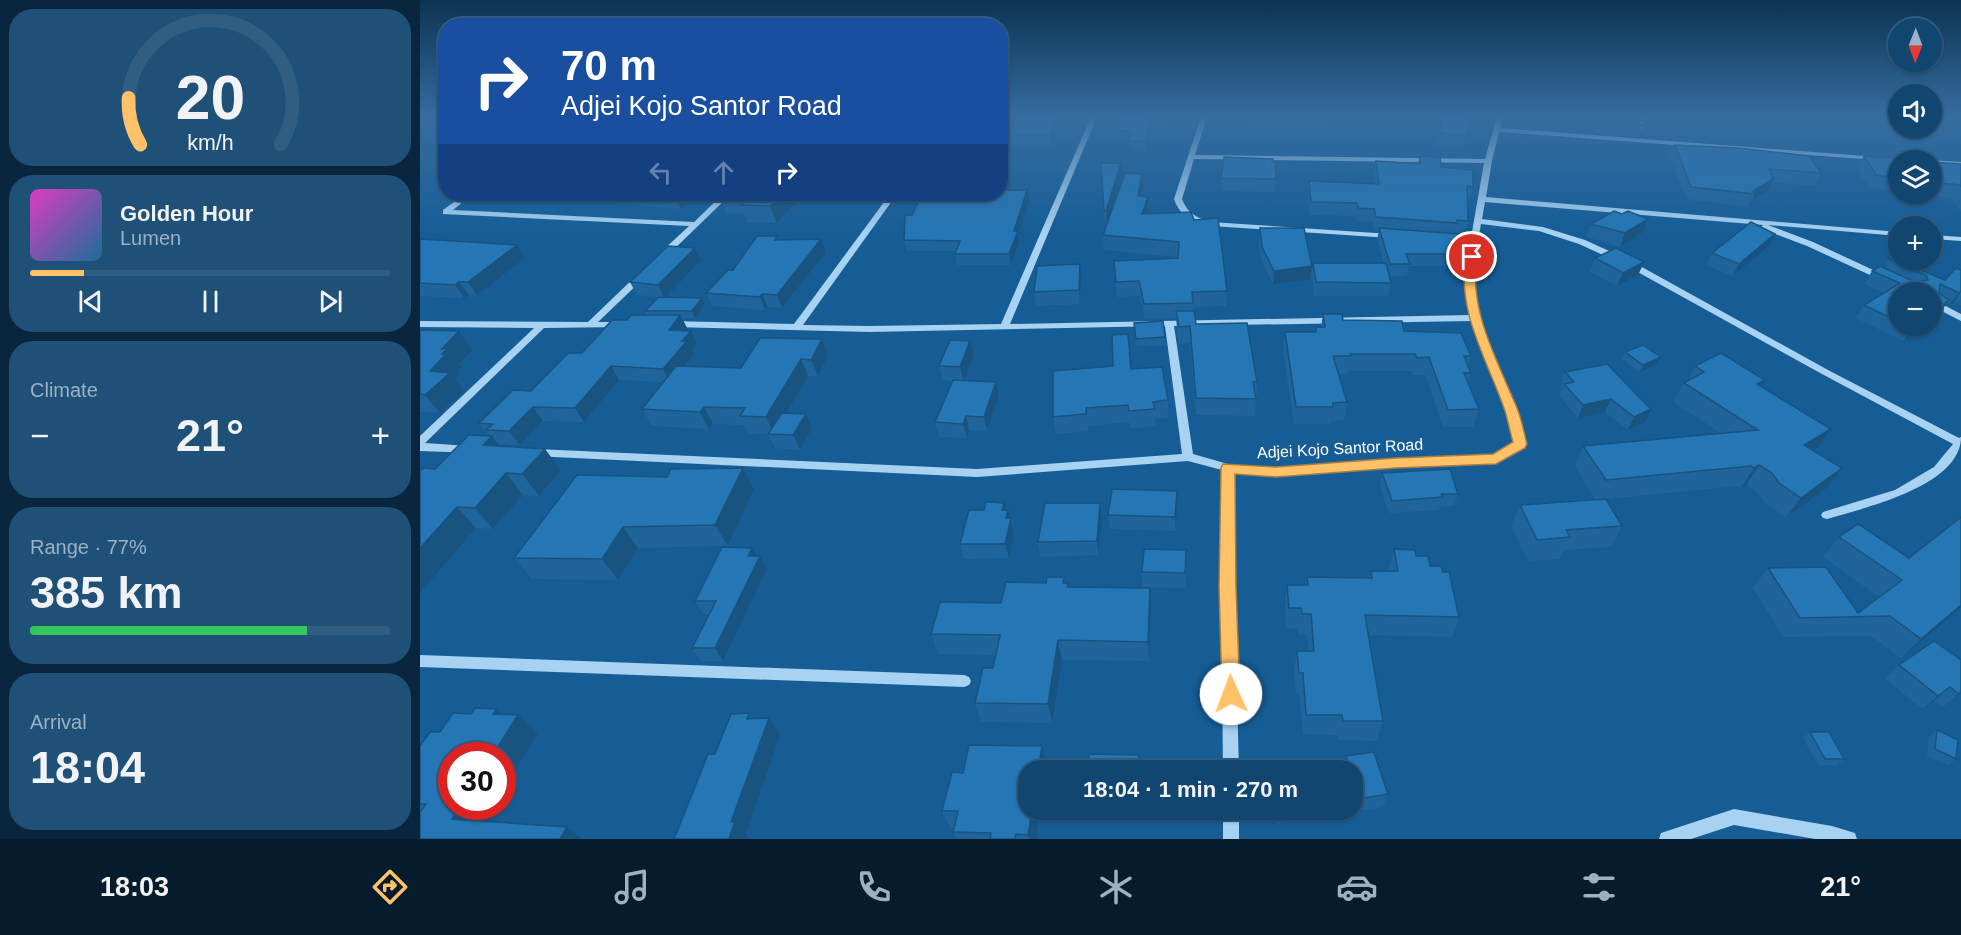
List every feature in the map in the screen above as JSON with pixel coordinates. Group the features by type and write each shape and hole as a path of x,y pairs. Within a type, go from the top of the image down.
{"street":[{"path":"1004,327 1077,156"},
{"name":"Adjei Kojo Santor Road","path":"1228,468 1276,472 1396,463 1496,459 1520,444 1512,411 1475,318 1468,278 1489,156"},
{"path":"1851,156 1888,159"},
{"path":"1395,236 1211,224 1195,220 1180,208 1178,199 1191,157 1488,160"},
{"path":"1942,163 1961,164"},
{"path":"1481,199 1888,233"},
{"path":"460,201 446,212 696,224"},
{"path":"655,263 720,201"},
{"path":"797,326 888,201"},
{"path":"1478,221 1540,229 1582,242 1618,259 1815,367 1960,442 1938,470 1899,493 1827,515"},
{"path":"1754,223 1810,244 1890,282"},
{"path":"1942,238 1961,239"},
{"path":"1464,241 1476,242"},
{"path":"590,325 647,271"},
{"path":"1942,308 1961,318"},
{"path":"659,324 869,329 1475,318"},
{"path":"1169,322 1188,457"},
{"path":"420,324 636,324"},
{"path":"420,442 542,325"},
{"path":"420,447 478,450"},
{"path":"525,452 977,473 1188,457 1228,468 1226,504 1231,760"},
{"path":"420,661 964,681"},
{"path":"1667,839 1734,817 1849,839"},
{"path":"1230,839 1231,820"}],"building":[{"path":"1420,156 1440,157 1441,167 1473,170 1473,187 1467,186 1468,221 1457,220 1458,223 1376,217 1374,209 1358,208 1357,203 1311,202 1309,181 1379,184 1376,161 1420,164"},
{"path":"1679,156 1809,156 1821,173 1769,169 1773,179 1753,191 1755,194 1691,187"},
{"path":"1864,156 1888,158 1888,177 1876,175"},
{"path":"1224,157 1273,159 1276,179 1221,178"},
{"path":"1101,163 1121,163 1106,211 1104,211"},
{"path":"1942,163 1961,164 1961,187 1942,183"},
{"path":"1125,173 1142,174 1138,196 1148,197 1142,214 1191,212 1194,220 1218,218 1227,291 1192,292 1193,303 1144,304 1139,281 1116,282 1114,261 1178,258 1179,242 1103,235"},
{"path":"1008,190 1027,190 1014,231 1018,231 1009,254 955,254 960,241 904,240 905,215 912,215 919,201 1008,201"},
{"path":"745,201 775,201 770,206 741,205"},
{"path":"1614,211 1622,214 1628,211 1648,219 1625,233 1591,224"},
{"path":"1751,222 1775,234 1739,264 1712,253"},
{"path":"1260,228 1304,228 1312,266 1274,271 1262,247"},
{"path":"1379,228 1461,234 1467,253 1406,254 1410,264 1390,264"},
{"path":"757,236 777,236 775,240 821,239 777,295 762,294 760,297 706,293 728,270 733,270"},
{"path":"420,239 517,245 468,282 459,282 455,285 420,283"},
{"path":"668,246 695,248 658,285 630,282"},
{"path":"1616,248 1644,262 1623,273 1595,258"},
{"path":"1313,263 1386,263 1391,283 1316,282"},
{"path":"1080,264 1079,290 1034,292 1037,266"},
{"path":"1880,266 1915,282 1898,282 1872,271"},
{"path":"1956,268 1961,270 1961,291 1959,293 1942,285 1942,282 1915,282 1928,280 1926,275 1914,270 1920,270 1945,280"},
{"path":"1888,290 1888,317 1864,305"},
{"path":"1942,295 1949,300 1942,305"},
{"path":"659,297 702,298 692,311 645,311"},
{"path":"1176,311 1194,311 1196,324 1247,323 1257,382 1253,382 1256,399 1196,398 1190,326 1179,327"},
{"path":"1323,314 1342,314 1343,320 1402,321 1404,331 1461,333 1471,356 1464,356 1471,373 1464,373 1479,409 1448,410 1429,357 1417,358 1415,354 1333,356 1347,402 1333,403 1333,407 1296,407 1285,332 1316,332 1316,327 1325,327"},
{"path":"631,315 680,315 669,330 691,331 682,341 687,341 663,369 611,366 575,408 533,407 509,431 486,430 493,424 479,423 513,390 531,391 568,353 582,353 612,320 627,320"},
{"path":"1163,321 1165,337 1136,339 1134,323"},
{"path":"420,330 459,331 442,349 448,348 442,354 446,354 430,371 450,373 425,395 420,394"},
{"path":"1128,334 1131,369 1162,367 1168,400 1153,402 1155,409 1129,411 1128,405 1086,408 1086,414 1053,417 1053,371 1113,366 1112,335"},
{"path":"760,338 822,339 811,360 801,359 766,417 740,416 745,408 704,407 700,412 642,409 676,366 741,368"},
{"path":"950,340 970,341 960,367 939,366"},
{"path":"1643,345 1661,357 1643,365 1625,352"},
{"path":"1721,353 1765,380 1757,384 1831,429 1804,445 1842,468 1801,498 1759,465 1754,468 1751,466 1606,480 1583,446 1758,430 1684,383 1704,372 1695,366"},
{"path":"1607,364 1651,409 1634,417 1611,399 1583,405 1564,384 1574,382 1565,372"},
{"path":"953,380 996,382 984,417 966,416 963,424 935,422"},
{"path":"782,413 806,414 793,435 768,434"},
{"path":"469,435 492,436 483,445 545,449 522,474 506,473 475,508 457,507 420,548 420,471 423,468 435,469"},
{"path":"743,468 715,525 623,527 602,559 514,558 577,475 667,477 671,469"},
{"path":"1450,469 1458,494 1392,501 1382,473"},
{"path":"1112,489 1177,491 1175,517 1108,515"},
{"path":"1606,499 1622,526 1566,530 1570,537 1537,540 1520,505"},
{"path":"986,502 1004,503 1002,510 1008,510 1006,518 1011,518 1005,544 960,544 969,510 984,510"},
{"path":"1045,503 1100,503 1097,541 1038,542"},
{"path":"1961,517 1961,605 1921,639 1890,616 1800,618 1768,568 1826,567 1858,613 1902,580 1839,537 1858,524 1909,558"},
{"path":"722,547 752,548 748,556 760,556 715,648 692,648 716,601 695,601"},
{"path":"1144,549 1186,550 1185,573 1142,572"},
{"path":"1394,549 1415,550 1416,556 1428,556 1430,566 1441,566 1443,572 1449,572 1459,617 1365,615 1383,721 1343,721 1342,715 1306,715 1303,673 1299,673 1297,651 1314,651 1311,614 1302,614 1301,608 1289,608 1287,585 1308,585 1307,577 1372,578 1371,571 1398,571"},
{"path":"1047,577 1064,577 1063,583 1068,583 1067,587 1150,588 1148,642 1058,640 1048,704 975,703 983,668 993,668 1000,635 931,634 940,602 1001,603 1006,582 1046,583"},
{"path":"1934,641 1961,660 1961,692 1959,694 1950,687 1938,696 1899,665"},
{"path":"475,708 497,709 493,714 518,715 501,742 438,742 438,820 567,827 560,839 420,839 420,812 426,804 420,804 420,746 430,732 440,732 453,713 471,714"},
{"path":"749,713 747,719 769,718 731,822 735,821 729,839 674,839 708,754 715,754 731,714"},
{"path":"1937,730 1958,740 1956,759 1935,749"},
{"path":"1810,732 1829,732 1844,759 1825,759"},
{"path":"969,745 1042,746 1040,760 1018,760 1018,820 1030,820 1028,835 1016,834 1015,839 990,839 991,833 953,832 958,811 942,811 952,772 963,773"},
{"path":"1374,752 1388,794 1363,798 1363,760 1347,760 1346,756"},
{"path":"1089,754 1139,755 1139,760 1088,760"}],"route":[{"path":"1231,694 1227,587 1228,468 1276,472 1396,463 1496,459 1520,444 1512,411 1475,318 1468,278 1472,257"}]}
